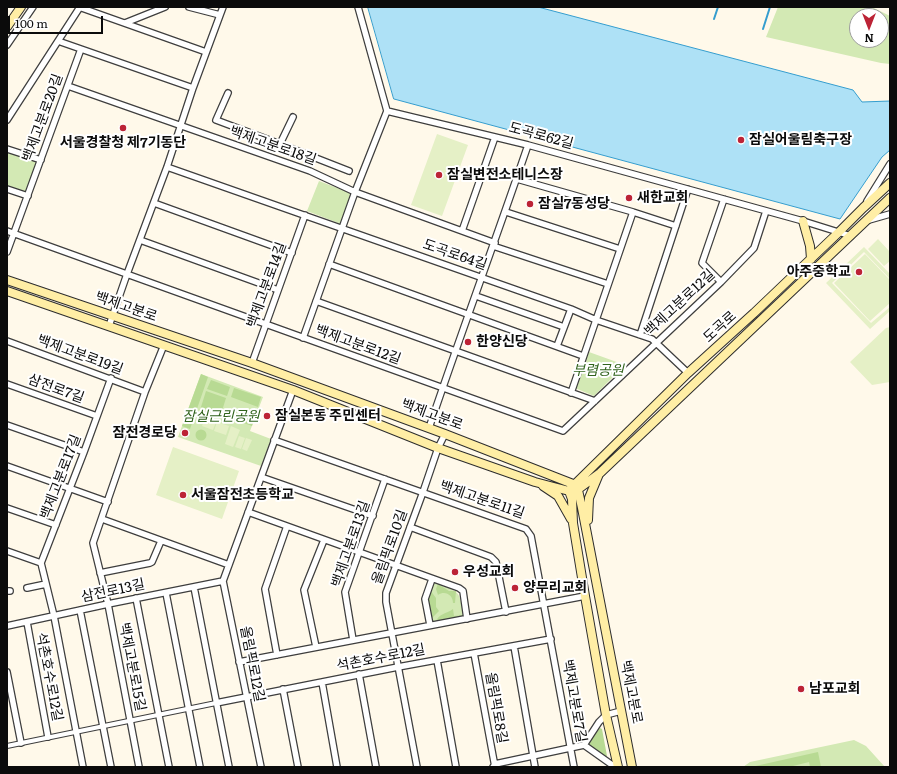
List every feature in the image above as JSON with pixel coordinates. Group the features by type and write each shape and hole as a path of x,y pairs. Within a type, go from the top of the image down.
{"main road":[{"path":"7,27 22,7"},
{"name":"도곡로","path":"572,490 688,373 811,259 890,183"},
{"name":"도곡로","path":"572,490 600,474 890,198"},
{"path":"802,221 810,246 811,259"},
{"name":"백제고분로","path":"7,280 252,363 429,428 572,490 587,537 632,767"},
{"name":"백제고분로","path":"7,292 293,390 438,448 535,482 572,490"},
{"path":"587,537 588,498 600,474"},
{"path":"535,482 558,496 573,523"},
{"name":"백제고분로","path":"572,490 573,523 616,767"}],"street":[{"path":"7,45 33,7"},
{"path":"80,7 206,52"},
{"name":"백제고분로20길","path":"7,120 80,7"},
{"path":"125,24 165,7"},
{"path":"188,7 220,15"},
{"path":"109,326 223,7"},
{"path":"303,338 355,192 387,111 358,7"},
{"path":"58,41 193,88"},
{"name":"백제고분로20길","path":"7,252 81,49"},
{"name":"백제고분로18길","path":"68,86 310,171 355,192"},
{"path":"228,93 216,120 348,172"},
{"name":"도곡로62길","path":"387,111 528,145 851,236"},
{"path":"280,144 293,117"},
{"path":"462,231 495,137"},
{"path":"429,428 468,315 506,212 528,145"},
{"path":"7,149 41,160"},
{"path":"863,208 890,164"},
{"path":"167,167 305,215"},
{"path":"517,179 633,212 676,226"},
{"path":"7,189 28,196"},
{"path":"640,335 688,189"},
{"path":"355,192 462,231 494,245 608,284"},
{"path":"721,282 702,263 724,199"},
{"path":"154,203 292,253"},
{"name":"백제고분로12길","path":"266,324 563,431 721,282 754,248 766,211"},
{"path":"506,212 620,249"},
{"path":"571,392 633,212"},
{"path":"867,220 890,214"},
{"name":"도곡로64길","path":"305,215 483,277 571,309 596,320 652,339 688,373"},
{"name":"백제고분로14길","path":"252,363 305,215"},
{"path":"7,231 266,324"},
{"path":"140,240 278,290"},
{"path":"329,264 583,356"},
{"path":"476,296 564,327"},
{"name":"백제고분로12길","path":"316,301 594,401"},
{"path":"557,346 571,309"},
{"name":"백제고분로19길","path":"7,342 111,378 145,392"},
{"name":"백제고분로15길","path":"139,767 108,604 93,543 145,392 164,345"},
{"name":"백제고분로17길","path":"41,563 111,378"},
{"name":"삼전로7길","path":"7,384 97,416"},
{"path":"223,581 293,390"},
{"path":"7,425 84,452"},
{"name":"올림픽로10길","path":"417,767 391,633 386,593 438,448 445,434"},
{"path":"274,440 423,492"},
{"path":"7,466 108,502"},
{"path":"261,477 373,516"},
{"name":"백제고분로13길","path":"353,640 345,592 385,479"},
{"name":"백제고분로11길","path":"423,492 526,528 531,536 551,639"},
{"path":"7,508 56,525"},
{"path":"248,512 459,588 463,591 467,619"},
{"path":"102,519 229,565"},
{"path":"277,655 265,589 287,526"},
{"path":"410,527 491,557 496,562 506,612"},
{"path":"100,573 152,562 161,540"},
{"path":"316,647 304,590 324,540"},
{"path":"7,551 41,563 54,616 83,767"},
{"path":"430,625 425,598 432,579"},
{"name":"삼전로13길","path":"7,626 223,581"},
{"name":"올림픽로12길","path":"223,581 261,767"},
{"path":"27,588 46,584"},
{"path":"194,587 229,767"},
{"path":"166,592 200,767"},
{"path":"239,662 585,596"},
{"path":"136,598 169,767"},
{"path":"80,610 111,767"},
{"name":"석촌호수로12길","path":"27,622 48,738"},
{"name":"석촌호수로12길","path":"7,746 398,666 551,639"},
{"name":"백제고분로7길","path":"551,639 574,767"},
{"path":"514,646 535,767"},
{"name":"올림픽로8길","path":"474,653 494,766"},
{"path":"437,660 456,767"},
{"path":"7,672 21,743"},
{"path":"359,674 376,767"},
{"path":"322,682 337,767"},
{"path":"283,689 298,767"},
{"path":"494,766 584,745 599,722 606,715 622,711"},
{"path":"584,745 616,767"}],"green space":[{"path":"778,7 872,7 874,8 849,8 849,48 889,48 889,16 890,64 766,37"},
{"name":"잠실변전소테니스장","path":"437,134 468,145 442,216 411,205"},
{"path":"7,149 41,160 28,196 7,189"},
{"path":"319,181 353,194 341,224 307,211"},
{"path":"878,239 890,252 890,261 884,266 868,249"},
{"path":"864,247 890,274 890,279 864,252 832,283 871,323 890,307 890,311 870,329 826,283"},
{"path":"865,254 890,280 890,303 870,321 834,283"},
{"path":"890,327 890,382 872,385 850,362 886,328"},
{"name":"부렴공원","path":"589,352 625,365 594,396 575,388"},
{"name":"잠실근린공원","path":"201,374 263,397 250,431 271,439 261,466 178,437"},
{"path":"201,374 208,377 190,429 182,426"},
{"path":"211,380 230,387 227,396 207,389"},
{"path":"234,388 261,397 258,407 231,397"},
{"path":"206,391 226,398 221,414 201,407"},
{"path":"253,408 257,409 252,426 233,419 235,412 250,417"},
{"path":"205,418 216,422 213,430 202,426"},
{"path":"217,422 229,426 226,435 214,431"},
{"path":"231,426 240,430 233,447 225,444"},
{"path":"199,430 203,430 205,431 205,439 199,440 196,437 196,433"},
{"path":"239,436 245,438 241,449 235,447"},
{"path":"246,438 252,440 247,451 242,449"},
{"path":"173,447 239,471 222,519 156,495"},
{"path":"433,582 449,588 457,593 461,601 464,617 432,623 427,600"},
{"path":"438,584 449,591 456,591 455,603 453,603 452,598 446,593 438,595 436,589"},
{"path":"430,590 436,598 436,607 439,611 431,619 427,600"},
{"path":"453,609 454,616 463,615 464,617 435,623 441,615"},
{"path":"600,728 602,729 607,756 605,757 587,746 587,743"},
{"path":"854,740 866,746 885,767 743,767 750,762"},
{"path":"818,752 821,767 810,767 809,762 789,767 751,767"}],"water":[{"path":"368,7 538,7 853,90 862,102 890,101 890,150 882,157 840,219 394,99"}],"waterway":[{"path":"714,19 718,7"},
{"path":"763,29 770,7"}],"place":[{"name":"서울경찰청 제7기동단","path":"123,128"},
{"name":"잠실어울림축구장","path":"741,140"},
{"name":"잠실변전소테니스장","path":"439,175"},
{"name":"새한교회","path":"629,198"},
{"name":"잠실7동성당","path":"530,204"},
{"name":"아주중학교","path":"859,272"},
{"name":"한양신당","path":"468,342"},
{"name":"잠실본동 주민센터","path":"267,416"},
{"name":"잠전경로당","path":"185,433"},
{"name":"서울잠전초등학교","path":"183,495"},
{"name":"우성교회","path":"455,572"},
{"name":"양무리교회","path":"515,588"},
{"name":"남포교회","path":"801,689"}]}
